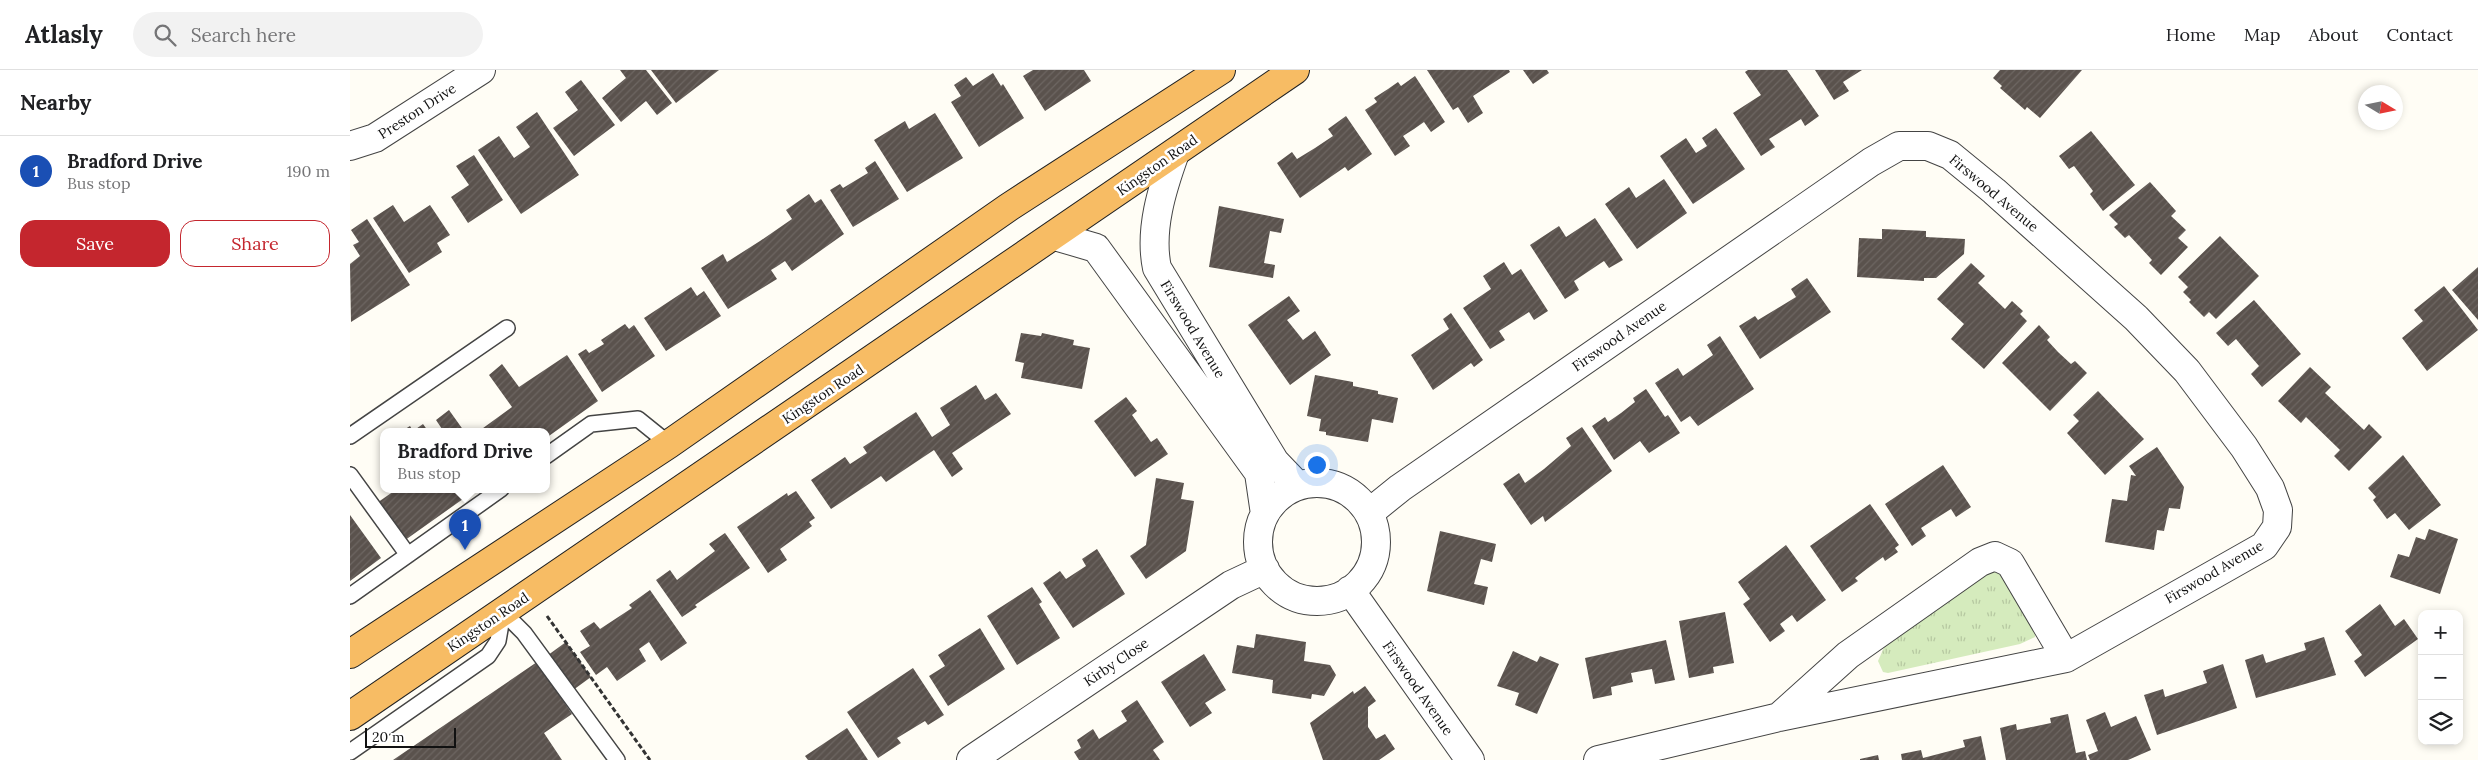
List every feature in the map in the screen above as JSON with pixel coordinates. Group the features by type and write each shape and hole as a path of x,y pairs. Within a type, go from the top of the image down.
{"highway":[{"path":"350,654 669,444 1008,207 1221,70"},
{"name":"Kingston Road","path":"350,716 1055,236 1295,70"}],"street":[{"name":"Preston Drive","path":"350,146 375,138 480,70"},
{"name":"Firswood Avenue","path":"1369,513 1400,488 1871,162 1899,146 1928,146 1950,155 1994,191 2136,318 2187,370 2244,447 2270,488 2278,510 2277,527 2264,546 2066,658 1779,717 1598,760"},
{"name":"Firswood Avenue","path":"1175,153 1161,192 1153,251 1157,268 1275,462 1298,486"},
{"name":"Firswood Avenue","path":"1055,236 1096,248 1259,473 1265,514"},
{"name":"Firswood Avenue","path":"1314,483 1330,484 1346,490 1359,500 1369,513 1375,530 1376,547 1372,564 1363,578 1350,590 1332,599 1312,601 1293,596 1277,585 1264,569 1258,551 1259,532 1265,514 1273,502 1298,486 1314,483"},
{"name":"Firswood Avenue","path":"1779,717 1848,655 1980,562 1995,556 2010,563 2066,658"},
{"name":"Kirby Close","path":"971,760 1231,585 1264,569"},
{"name":"Firswood Avenue","path":"1350,590 1470,760"}],"lane":[{"path":"350,436 506,328"},
{"path":"550,453 591,424 629,420 638,420 669,444"},
{"path":"350,475 408,555"},
{"path":"350,596 495,493"},
{"path":"350,752 488,656 498,642 503,612"},
{"path":"503,612 524,633 617,760"}],"path":[{"path":"531,594 650,760"}],"green space":[{"path":"1996,569 2004,572 2037,625 2035,637 2020,644 1888,673 1883,672 1878,661 1886,643 1989,571"}],"building":[{"path":"620,70 646,70 672,103 657,115 646,101 621,122 602,98 626,78"},
{"path":"651,70 719,70 676,103"},
{"path":"1033,70 1084,70 1091,81 1045,111 1023,76"},
{"path":"1427,70 1509,70 1510,72 1473,96 1483,113 1468,123 1458,107 1453,110"},
{"path":"1523,70 1547,70 1549,73 1533,84"},
{"path":"1748,70 1787,70 1819,116 1805,126 1801,119 1769,139 1775,147 1761,156 1733,113 1761,95 1745,72"},
{"path":"1815,70 1862,70 1843,82 1849,91 1834,100"},
{"path":"2000,70 2082,70 2040,118 2027,107 2025,110 2000,88 2002,86 1993,78"},
{"path":"993,73 1001,86 1003,84 1024,118 979,147 951,102 961,96 954,85 966,77 973,86"},
{"path":"1415,76 1445,122 1431,132 1424,122 1403,136 1410,146 1395,156 1365,110 1377,102 1374,98 1398,82 1401,86"},
{"path":"581,80 615,125 574,156 553,128 578,110 565,92"},
{"path":"537,112 579,175 521,214 478,150 499,136 514,158 530,147 516,127"},
{"path":"935,113 963,158 907,192 874,140 905,121 909,129"},
{"path":"1346,116 1372,154 1348,171 1345,167 1300,198 1277,163 1292,152 1297,159 1333,136 1328,129"},
{"path":"1716,128 1745,169 1693,204 1660,156 1686,138 1696,153 1707,146 1702,138"},
{"path":"2091,131 2135,185 2103,211 2090,194 2093,191 2074,166 2069,169 2059,156"},
{"path":"474,155 503,200 468,223 451,197 469,185 456,166"},
{"path":"875,161 899,199 853,227 830,190 840,184 843,188 868,173 865,168"},
{"path":"1664,179 1687,213 1637,249 1605,204 1629,187 1636,198"},
{"path":"2150,182 2176,211 2171,216 2186,230 2178,238 2188,247 2161,275 2149,263 2152,260 2129,235 2125,238 2114,227 2118,224 2109,215"},
{"path":"809,194 815,203 821,199 844,234 792,271 785,261 771,270 777,279 728,309 701,268 723,254 727,262 760,241 792,219 786,210"},
{"path":"393,205 404,222 430,205 450,235 437,243 442,252 409,273 373,218"},
{"path":"1219,206 1284,219 1281,233 1270,231 1264,263 1275,265 1273,278 1209,267"},
{"path":"1595,218 1623,260 1609,268 1604,261 1574,281 1579,290 1565,299 1530,245 1559,226 1566,237"},
{"path":"367,219 410,285 351,322 350,264 360,256 353,245 359,242 351,230"},
{"path":"1882,229 1926,231 1926,237 1965,239 1964,254 1936,278 1924,278 1924,281 1857,277 1859,238 1882,239"},
{"path":"2220,236 2259,276 2216,319 2209,312 2204,317 2189,302 2191,300 2183,292 2188,287 2178,277"},
{"path":"1504,262 1512,275 1521,269 1548,311 1534,320 1529,312 1499,331 1505,340 1490,349 1463,308 1491,289 1483,276"},
{"path":"1971,263 1985,276 1978,283 2005,309 2012,301 2023,311 2020,314 2027,321 1984,369 1951,339 1964,324 1937,299"},
{"path":"2478,267 2478,320 2452,290"},
{"path":"1807,278 1831,312 1760,359 1739,326 1755,316 1758,320 1796,297 1791,289"},
{"path":"2444,286 2478,330 2427,371 2402,338 2423,321 2414,310"},
{"path":"691,287 697,296 704,291 721,316 666,351 644,318"},
{"path":"1289,296 1300,311 1287,320 1303,340 1315,331 1331,355 1290,385 1248,325"},
{"path":"2254,300 2301,354 2262,387 2251,374 2259,366 2236,339 2228,346 2216,333"},
{"path":"1451,313 1483,360 1474,367 1471,363 1433,390 1411,355 1449,329 1443,319"},
{"path":"625,324 629,329 634,325 655,356 602,392 578,354 586,349 589,353 604,344 601,340"},
{"path":"2039,325 2050,337 2047,340 2058,352 2071,364 2075,361 2087,373 2050,411 2002,363"},
{"path":"1021,333 1041,336 1042,333 1074,340 1073,345 1090,348 1082,389 1021,378 1024,363 1015,361"},
{"path":"1720,336 1754,389 1698,426 1690,416 1681,422 1655,383 1678,368 1683,376 1713,355 1707,345"},
{"path":"567,355 598,401 550,435 550,428 483,428 512,407 489,375 502,364 519,387"},
{"path":"2310,367 2331,387 2325,393 2364,430 2369,424 2382,437 2349,471 2334,456 2340,450 2306,417 2301,423 2278,401"},
{"path":"1315,375 1353,382 1353,386 1378,391 1378,394 1398,398 1393,423 1372,419 1368,442 1326,435 1326,432 1319,431 1321,419 1307,416"},
{"path":"976,385 985,400 996,393 1011,414 952,453 963,469 952,477 934,450 886,482 881,476 831,509 811,480 845,457 850,464 867,453 863,447 916,412 932,437 950,425 940,408"},
{"path":"1646,389 1665,417 1668,415 1680,433 1649,453 1640,441 1614,460 1592,426 1605,417 1608,422 1635,402 1633,398"},
{"path":"2098,391 2144,439 2105,475 2067,433 2079,421 2073,415"},
{"path":"1126,397 1137,411 1132,415 1151,442 1157,438 1168,454 1135,477 1094,421"},
{"path":"449,410 462,428 441,428 436,420"},
{"path":"423,424 426,428 417,428"},
{"path":"1582,427 1612,471 1545,522 1543,516 1531,525 1503,484 1519,473 1525,483 1571,446 1566,438"},
{"path":"2157,447 2184,487 2180,509 2169,508 2164,531 2157,530 2154,550 2105,542 2112,499 2127,501 2131,475 2136,476 2129,466"},
{"path":"2403,455 2441,505 2409,530 2395,513 2387,519 2373,500 2376,497 2368,488"},
{"path":"1943,465 1971,507 1956,517 1951,509 1921,528 1926,536 1912,546 1885,504"},
{"path":"1156,478 1184,483 1181,499 1194,501 1186,551 1146,579 1130,556 1146,545"},
{"path":"796,491 815,518 809,522 812,526 780,549 787,560 768,573 737,527 787,493 788,496"},
{"path":"391,493 471,493 401,543 374,505"},
{"path":"1870,504 1899,545 1895,548 1898,552 1885,561 1883,557 1855,578 1858,581 1842,592 1810,546"},
{"path":"350,515 381,558 350,581"},
{"path":"2429,529 2458,539 2440,594 2390,577 2398,554 2409,557 2416,537 2425,540"},
{"path":"1440,531 1496,544 1492,562 1481,559 1474,584 1488,587 1484,605 1427,591"},
{"path":"725,533 750,568 695,605 697,607 682,617 656,580 670,570 677,580 715,551 709,544"},
{"path":"1786,545 1826,600 1797,622 1792,615 1780,624 1785,631 1770,642 1743,604 1750,599 1738,582"},
{"path":"1097,549 1125,594 1073,628 1043,583 1060,571 1066,579 1086,566 1082,559"},
{"path":"1032,587 1042,602 1039,604 1060,638 1017,665 987,616"},
{"path":"650,590 687,643 661,661 649,642 639,649 646,661 617,681 607,667 596,675 580,652 590,646 580,631 594,622 600,629 632,608 629,605"},
{"path":"2380,604 2395,626 2404,619 2418,639 2365,677 2354,661 2362,655 2345,631"},
{"path":"1725,612 1734,663 1713,667 1714,673 1689,678 1679,621"},
{"path":"980,628 1005,669 948,706 929,676 945,666 938,655"},
{"path":"1256,634 1306,642 1304,661 1330,665 1336,675 1324,696 1312,694 1311,699 1272,693 1273,680 1232,673 1237,645 1254,648"},
{"path":"2324,637 2336,675 2256,698 2245,660 2263,654 2266,663 2306,650 2304,643"},
{"path":"1666,640 1675,680 1655,684 1652,669 1631,673 1633,682 1611,687 1612,695 1593,699 1585,658"},
{"path":"566,642 591,677 569,693 544,658"},
{"path":"1513,651 1537,662 1540,656 1559,664 1537,714 1515,705 1519,693 1497,686"},
{"path":"1204,654 1226,690 1205,703 1212,713 1190,727 1161,682"},
{"path":"537,662 572,714 544,733 562,760 393,760"},
{"path":"2223,664 2237,708 2157,735 2144,695 2163,689 2165,697 2207,683 2203,671"},
{"path":"913,668 944,715 928,725 925,721 897,738 901,743 878,758 847,712"},
{"path":"1365,686 1376,701 1368,707 1368,727 1376,739 1385,734 1395,749 1379,760 1323,760 1310,723 1353,691 1354,694"},
{"path":"1137,700 1164,742 1153,750 1160,760 1079,760 1074,752 1081,748 1077,740 1093,729 1099,739 1127,721 1121,711"},
{"path":"2105,712 2111,727 2136,716 2151,750 2128,760 2090,760 2088,755 2098,751 2086,720"},
{"path":"2068,714 2076,753 2085,751 2087,760 2006,760 2000,728 2016,724 2017,730 2051,723 2050,718"},
{"path":"847,728 868,760 808,760 805,756"},
{"path":"1981,736 1986,760 1902,760 1901,754 1921,750 1923,758 1965,747 1963,740"},
{"path":"1878,755 1879,760 1860,760 1860,759"}],"place":[{"name":"Bradford Drive","path":"465,550"}]}
